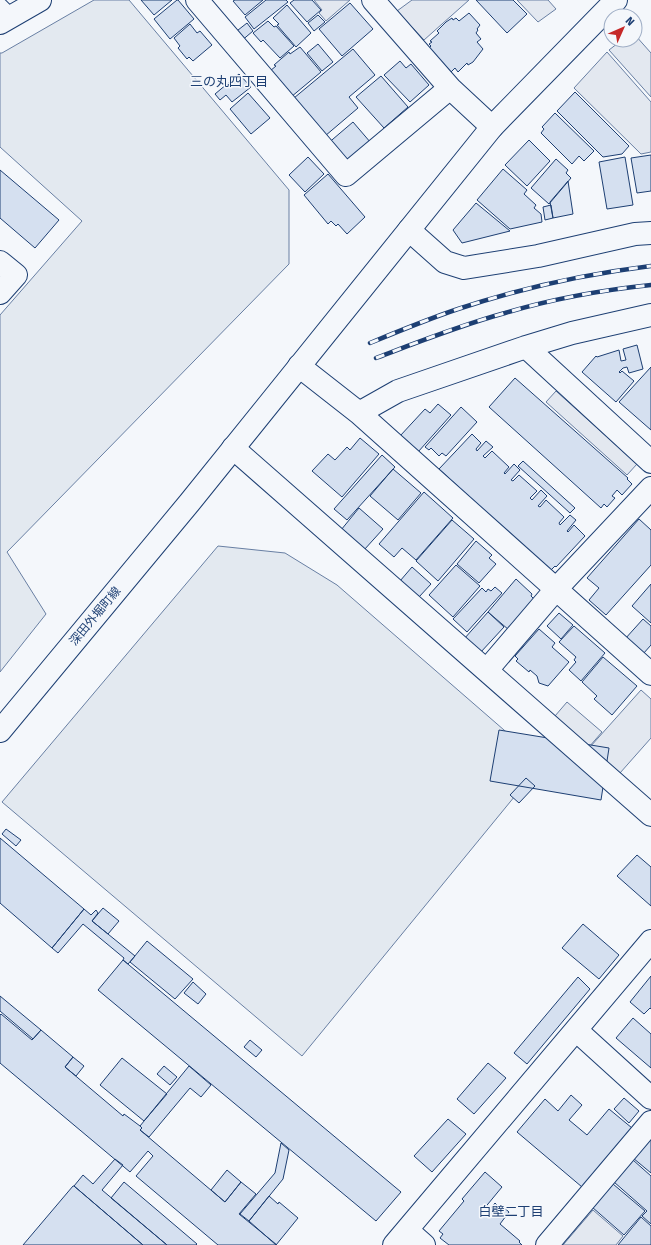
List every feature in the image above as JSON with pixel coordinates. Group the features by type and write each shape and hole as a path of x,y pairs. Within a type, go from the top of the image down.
{"street":[{"path":"4,14 40,0"},
{"path":"197,0 346,175 450,88"},
{"path":"373,0 450,88 492,127"},
{"name":"深田外堀町線","path":"0,731 190,502 492,127 616,0"},
{"path":"409,230 445,262 464,268 538,256 635,234 651,233"},
{"path":"0,262 16,275 0,293"},
{"path":"360,413 398,391 526,346 572,333 651,315"},
{"path":"526,346 651,462"},
{"path":"299,366 360,413 557,588 651,674"},
{"path":"233,448 651,815"},
{"path":"487,670 557,588 651,488"},
{"path":"424,1245 400,1238 651,941"},
{"path":"576,1030 651,1098"},
{"path":"547,1245 651,1122"}],"shaded area":[{"path":"94,0 129,0 289,190 289,264 7,552 46,614 0,672 0,315 82,221 0,147 0,53"},
{"path":"314,0 350,0 326,21 319,13 322,10"},
{"path":"412,0 469,0 424,40 397,11"},
{"path":"517,0 548,0 556,9 538,22"},
{"path":"643,44 651,53 651,97 609,50 612,48 643,48"},
{"path":"607,52 651,102 651,152 641,154 574,88"},
{"path":"556,391 637,464 627,475 546,402"},
{"path":"218,546 285,553 337,585 542,763 302,1056 2,802"},
{"path":"641,690 651,699 651,738 620,773 590,747"},
{"path":"567,702 602,732 589,747 555,716"},
{"path":"593,1210 623,1236 616,1245 563,1245"}],"building":[{"path":"141,0 172,0 154,15"},
{"path":"177,0 194,19 170,39 154,19"},
{"path":"263,0 245,15 233,1"},
{"path":"266,0 286,0 288,2 254,29 245,17"},
{"path":"294,0 312,0 321,10 307,22 290,3"},
{"path":"476,0 513,0 527,14 507,33"},
{"path":"350,3 373,29 342,56 319,29"},
{"path":"287,5 311,33 296,47 277,25 279,24 273,18"},
{"path":"469,13 480,25 476,33 481,39 477,42 483,49 473,62 468,65 467,63 458,72 455,68 451,72 429,48 431,46 429,44 432,42 430,41 439,33 437,31 446,22 452,18 453,20 456,18 459,21"},
{"path":"318,15 325,22 314,31 308,23"},
{"path":"268,21 274,27 276,26 294,46 280,58 263,40 261,42 253,33"},
{"path":"247,23 253,31 240,42 233,34"},
{"path":"190,24 197,33 200,31 212,45 193,61 189,57 187,59 178,48 180,46 174,38"},
{"path":"318,44 333,62 322,71 307,53"},
{"path":"300,47 321,72 291,97 270,71 276,66 274,65 289,52 290,54"},
{"path":"353,49 375,75 349,97 358,108 325,136 294,98"},
{"path":"400,61 406,68 411,64 429,85 410,102 384,75"},
{"path":"239,74 251,87 232,102 226,95 220,100 215,94"},
{"path":"381,76 408,107 384,128 356,97"},
{"path":"575,92 629,146 622,154 603,157 557,111"},
{"path":"248,93 270,118 251,134 230,109"},
{"path":"555,113 594,151 584,161 579,156 572,164 541,133 544,129 542,127"},
{"path":"353,122 371,143 350,161 338,159 326,145"},
{"path":"529,140 550,161 527,186 505,165"},
{"path":"651,155 651,191 637,193 631,158"},
{"path":"308,157 324,174 305,192 289,175"},
{"path":"625,157 633,205 607,209 599,162"},
{"path":"556,159 568,170 566,173 571,178 549,204 531,188"},
{"path":"503,169 527,190 524,194 536,205 534,208 541,214 542,222 510,229 477,200"},
{"path":"0,170 59,220 35,248 0,218"},
{"path":"328,174 365,217 347,234 338,224 336,226 331,221 328,224 304,195"},
{"path":"568,181 573,214 553,218 550,202"},
{"path":"476,203 510,231 462,243 453,230"},
{"path":"551,205 553,218 545,220 543,207"},
{"path":"637,345 643,369 629,373 627,367 623,368 619,372 620,373 622,371 634,381 616,402 582,372 596,356 597,357 619,350 621,361 626,360 623,349"},
{"path":"651,367 651,430 619,402"},
{"path":"515,378 628,478 627,479 632,484 622,495 617,490 612,496 615,498 607,507 604,504 601,508 489,407"},
{"path":"438,404 451,415 418,452 400,436 425,409 430,413"},
{"path":"461,407 477,422 446,456 442,453 439,456 431,448 429,450 425,447"},
{"path":"472,434 481,443 476,449 477,451 486,441 493,447 483,456 485,458 492,451 509,467 504,473 505,474 514,464 520,470 511,480 513,481 519,475 537,491 530,498 532,500 541,490 547,496 538,506 540,507 546,500 564,517 559,523 560,525 570,515 576,520 567,531 568,532 574,525 585,536 556,567 555,566 550,571 439,469"},
{"path":"360,438 379,454 342,497 312,471 328,454 335,460 347,447 350,450"},
{"path":"382,455 395,467 347,520 334,509"},
{"path":"523,461 575,508 570,513 518,466"},
{"path":"393,469 421,493 398,520 370,496"},
{"path":"424,492 453,518 416,560 402,548 394,557 379,544"},
{"path":"359,508 383,529 364,550 341,530"},
{"path":"639,519 651,530 651,565 606,615 589,600 599,588 587,578"},
{"path":"452,520 474,539 438,581 416,561"},
{"path":"476,541 492,555 489,558 496,564 479,583 457,564"},
{"path":"456,565 480,586 453,617 429,595"},
{"path":"412,567 431,584 419,597 400,581"},
{"path":"516,579 532,594 531,596 535,600 509,630 488,612"},
{"path":"651,584 651,623 632,606"},
{"path":"495,587 502,593 467,632 453,619 482,588 486,592 488,589 491,591"},
{"path":"488,612 504,627 480,653 464,639"},
{"path":"559,613 573,625 561,639 547,626"},
{"path":"643,619 651,626 651,645 643,654 625,639"},
{"path":"574,626 605,653 581,681 569,670 576,662 574,660 576,657 559,642"},
{"path":"539,629 555,643 552,647 569,662 548,686 539,683 537,676 530,670 529,672 516,661 518,659 515,656"},
{"path":"603,657 637,686 612,715 594,699 597,696 582,682"},
{"path":"499,730 609,748 601,800 490,781"},
{"path":"526,778 535,786 519,803 510,795"},
{"path":"6,829 21,840 16,846 2,834"},
{"path":"0,838 84,909 52,948 0,903"},
{"path":"637,855 651,867 651,906 617,876"},
{"path":"103,908 119,921 108,934 92,921"},
{"path":"84,909 91,915 96,910 98,913 92,921 135,956 128,964 123,960 124,958 83,924 58,953 52,948"},
{"path":"583,924 619,955 599,979 562,948"},
{"path":"147,941 193,979 175,999 130,962"},
{"path":"123,960 401,1192 376,1221 98,990"},
{"path":"651,976 651,1009 650,1008 644,1014 630,1002"},
{"path":"578,977 590,989 527,1064 514,1053"},
{"path":"193,982 206,994 198,1004 184,993"},
{"path":"0,996 41,1030 33,1039 0,1011"},
{"path":"1,1014 32,1040 41,1030 73,1057 65,1067 123,1116 124,1114 140,1126 142,1128 140,1130 225,1202 241,1182 256,1194 239,1214 277,1245 218,1245 136,1176 153,1156 148,1151 130,1172 0,1063"},
{"path":"633,1018 651,1034 651,1068 616,1038"},
{"path":"250,1040 262,1050 256,1057 244,1047"},
{"path":"73,1057 84,1066 76,1076 65,1067"},
{"path":"122,1058 167,1094 144,1121 100,1085"},
{"path":"488,1063 506,1078 474,1114 457,1099"},
{"path":"164,1066 177,1077 170,1085 157,1074"},
{"path":"189,1066 211,1085 201,1097 190,1088 149,1137 140,1130 142,1128 140,1126"},
{"path":"571,1095 582,1105 569,1120 587,1135 609,1109 632,1128 582,1187 517,1132 545,1099 558,1111"},
{"path":"624,1098 639,1111 629,1123 614,1109"},
{"path":"448,1119 466,1134 432,1172 414,1156"},
{"path":"651,1136 651,1173 633,1158"},
{"path":"281,1143 289,1150 283,1179 249,1221 240,1214 275,1173"},
{"path":"115,1159 123,1165 102,1190 167,1245 143,1245 74,1186 83,1175 93,1184"},
{"path":"633,1160 651,1176 651,1224 642,1216 647,1211 614,1182"},
{"path":"227,1170 241,1182 225,1202 211,1190"},
{"path":"485,1172 502,1187 483,1210 487,1213 495,1203 500,1208 502,1206 509,1212 500,1224 520,1241 519,1242 522,1245 449,1245 440,1238 443,1234 439,1231 464,1201 462,1199"},
{"path":"124,1182 197,1244 167,1245 111,1198"},
{"path":"613,1184 645,1211 624,1235 592,1207"},
{"path":"74,1186 143,1245 23,1245"},
{"path":"269,1196 278,1204 279,1202 298,1218 276,1245 249,1221"},
{"path":"641,1217 651,1226 651,1245 618,1245"}],"railway":[{"path":"370,343 414,325 482,301 530,288 602,273 651,266"},
{"path":"376,358 456,328 541,303 651,285"}],"district":[{"name":"三の丸四丁目","path":"229,81"},
{"name":"白壁二丁目","path":"511,1211"}]}
